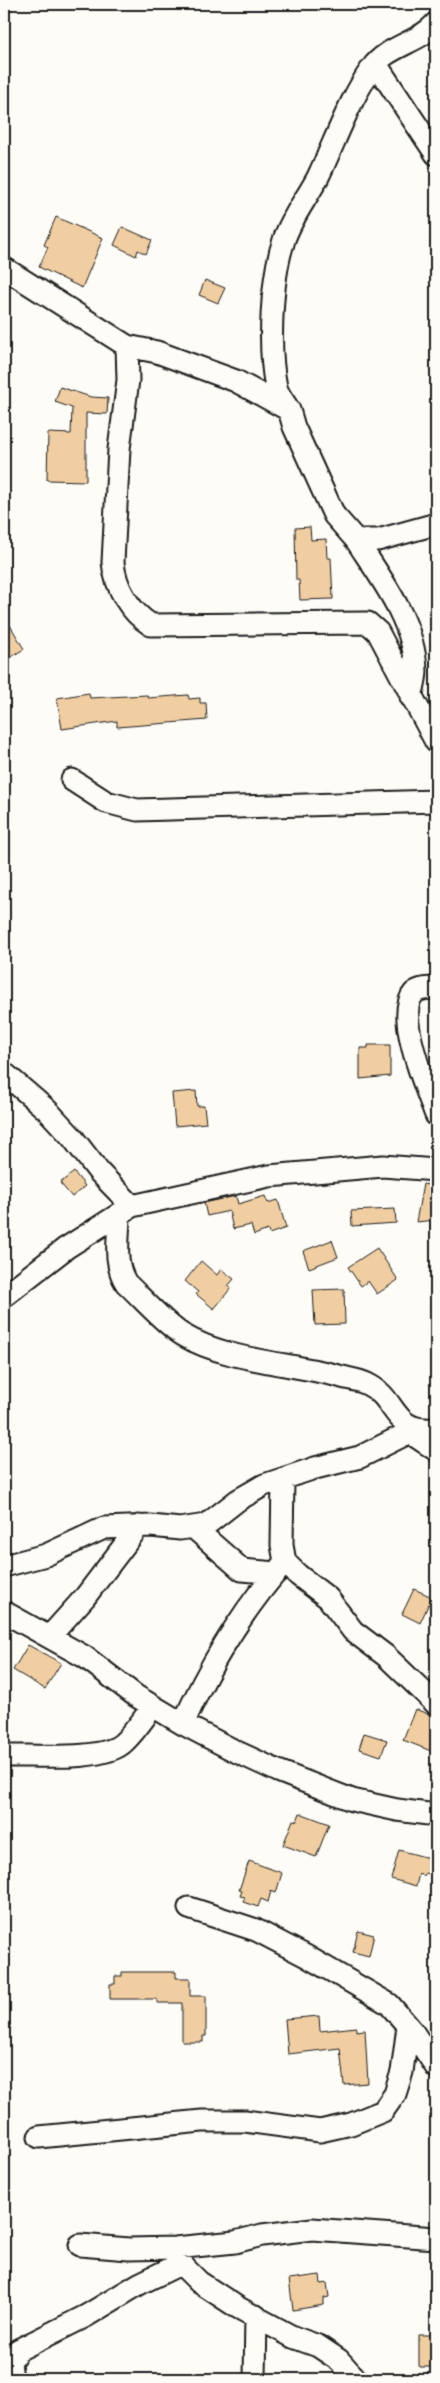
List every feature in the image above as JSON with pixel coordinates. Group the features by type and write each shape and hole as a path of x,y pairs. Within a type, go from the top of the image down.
{"street":[{"path":"411,697 416,671 409,634 388,588 356,540 334,516 294,427 289,410 277,389 272,353 276,280 284,239 317,177 335,135 376,64 391,51 414,40 436,23"},
{"path":"376,64 436,154"},
{"path":"4,268 127,346 158,352 236,381 289,410"},
{"path":"127,346 128,380 119,449 113,562 114,580 138,616 151,625 368,624 378,632 436,742"},
{"path":"356,540 378,540 436,524"},
{"path":"72,780 106,802 137,810 396,804 436,801"},
{"path":"436,988 420,989 415,992 410,999 408,1026 436,1115"},
{"path":"4,1073 47,1110 72,1137 125,1210 118,1265 121,1276 126,1284 182,1334 218,1350 332,1374 368,1384 384,1396 393,1411 405,1424 421,1430 436,1450"},
{"path":"4,1296 66,1248 125,1210 269,1176 383,1166 436,1170"},
{"path":"4,1566 46,1555 104,1528 139,1526 180,1529 206,1525 238,1500 264,1485 360,1457 421,1430"},
{"path":"183,1724 194,1698 238,1624 280,1568 283,1479"},
{"path":"50,1636 85,1597 139,1526"},
{"path":"193,1527 242,1570 280,1568 298,1576 328,1598 353,1631 386,1656 436,1704"},
{"path":"4,1612 50,1636 153,1706 183,1724 278,1771 352,1800 397,1810 436,1815"},
{"path":"4,1756 88,1755 111,1751 124,1743 153,1706"},
{"path":"189,1908 256,1930 306,1956 388,2004 408,2026 436,2067"},
{"path":"39,2137 202,2121 245,2121 320,2131 351,2124 383,2111 396,2094 402,2072 408,2026"},
{"path":"12,2379 10,2362 18,2350 86,2316 138,2284 178,2256 262,2235 312,2229 436,2238"},
{"path":"80,2245 178,2256 198,2282 293,2337 318,2346 339,2360 356,2379"},
{"path":"256,2316 256,2379"}],"building":[{"path":"56,217 103,238 82,288 39,267 48,247 44,245"},
{"path":"122,227 152,240 146,254 138,250 136,256 114,245"},
{"path":"205,280 225,288 218,303 199,295"},
{"path":"60,387 91,397 108,398 107,414 86,413 86,481 47,480 48,433 71,434 72,408 55,402"},
{"path":"310,527 311,540 326,539 327,558 331,558 333,599 300,600 299,580 296,580 295,528"},
{"path":"4,615 24,649 4,661"},
{"path":"89,693 90,698 147,695 148,698 188,695 189,699 200,698 200,703 206,703 207,720 117,727 117,721 62,729 57,698"},
{"path":"368,1045 390,1045 390,1076 360,1079 360,1048 368,1048"},
{"path":"196,1091 197,1106 204,1106 206,1123 175,1126 172,1093"},
{"path":"74,1172 85,1186 72,1197 60,1183"},
{"path":"423,1184 436,1186 436,1220 416,1222"},
{"path":"236,1196 238,1204 265,1196 268,1203 278,1200 286,1228 269,1234 268,1230 254,1235 251,1225 233,1229 229,1211 207,1216 204,1203"},
{"path":"395,1209 396,1223 352,1226 351,1211"},
{"path":"332,1240 338,1257 309,1268 303,1251"},
{"path":"377,1248 398,1280 377,1294 368,1281 361,1286 348,1267"},
{"path":"201,1261 217,1275 221,1269 234,1279 228,1286 231,1288 214,1309 196,1294 198,1292 185,1281"},
{"path":"344,1289 345,1324 315,1325 313,1290"},
{"path":"414,1589 432,1597 420,1623 402,1614"},
{"path":"28,1645 61,1663 45,1689 13,1670"},
{"path":"415,1709 436,1717 436,1753 403,1740"},
{"path":"364,1733 387,1740 381,1756 359,1749"},
{"path":"300,1813 329,1824 316,1857 283,1845 293,1820 297,1821"},
{"path":"399,1850 436,1860 436,1876 425,1873 424,1876 419,1874 416,1886 391,1879"},
{"path":"249,1861 282,1873 276,1893 271,1891 268,1902 261,1899 258,1907 243,1902 245,1897 240,1896 242,1891 239,1890"},
{"path":"358,1931 374,1935 369,1956 353,1952"},
{"path":"122,1972 176,1972 176,1978 190,1978 190,1996 206,1996 206,2036 203,2036 203,2042 182,2042 182,2003 157,2003 157,1999 110,1999 110,1984 115,1984 115,1976 122,1976"},
{"path":"319,2016 320,2031 356,2027 356,2031 365,2030 368,2083 344,2085 340,2048 288,2054 285,2019"},
{"path":"320,2275 321,2284 327,2283 329,2297 324,2298 324,2305 293,2310 289,2279"},
{"path":"419,2335 436,2335 436,2367 419,2367"}]}
